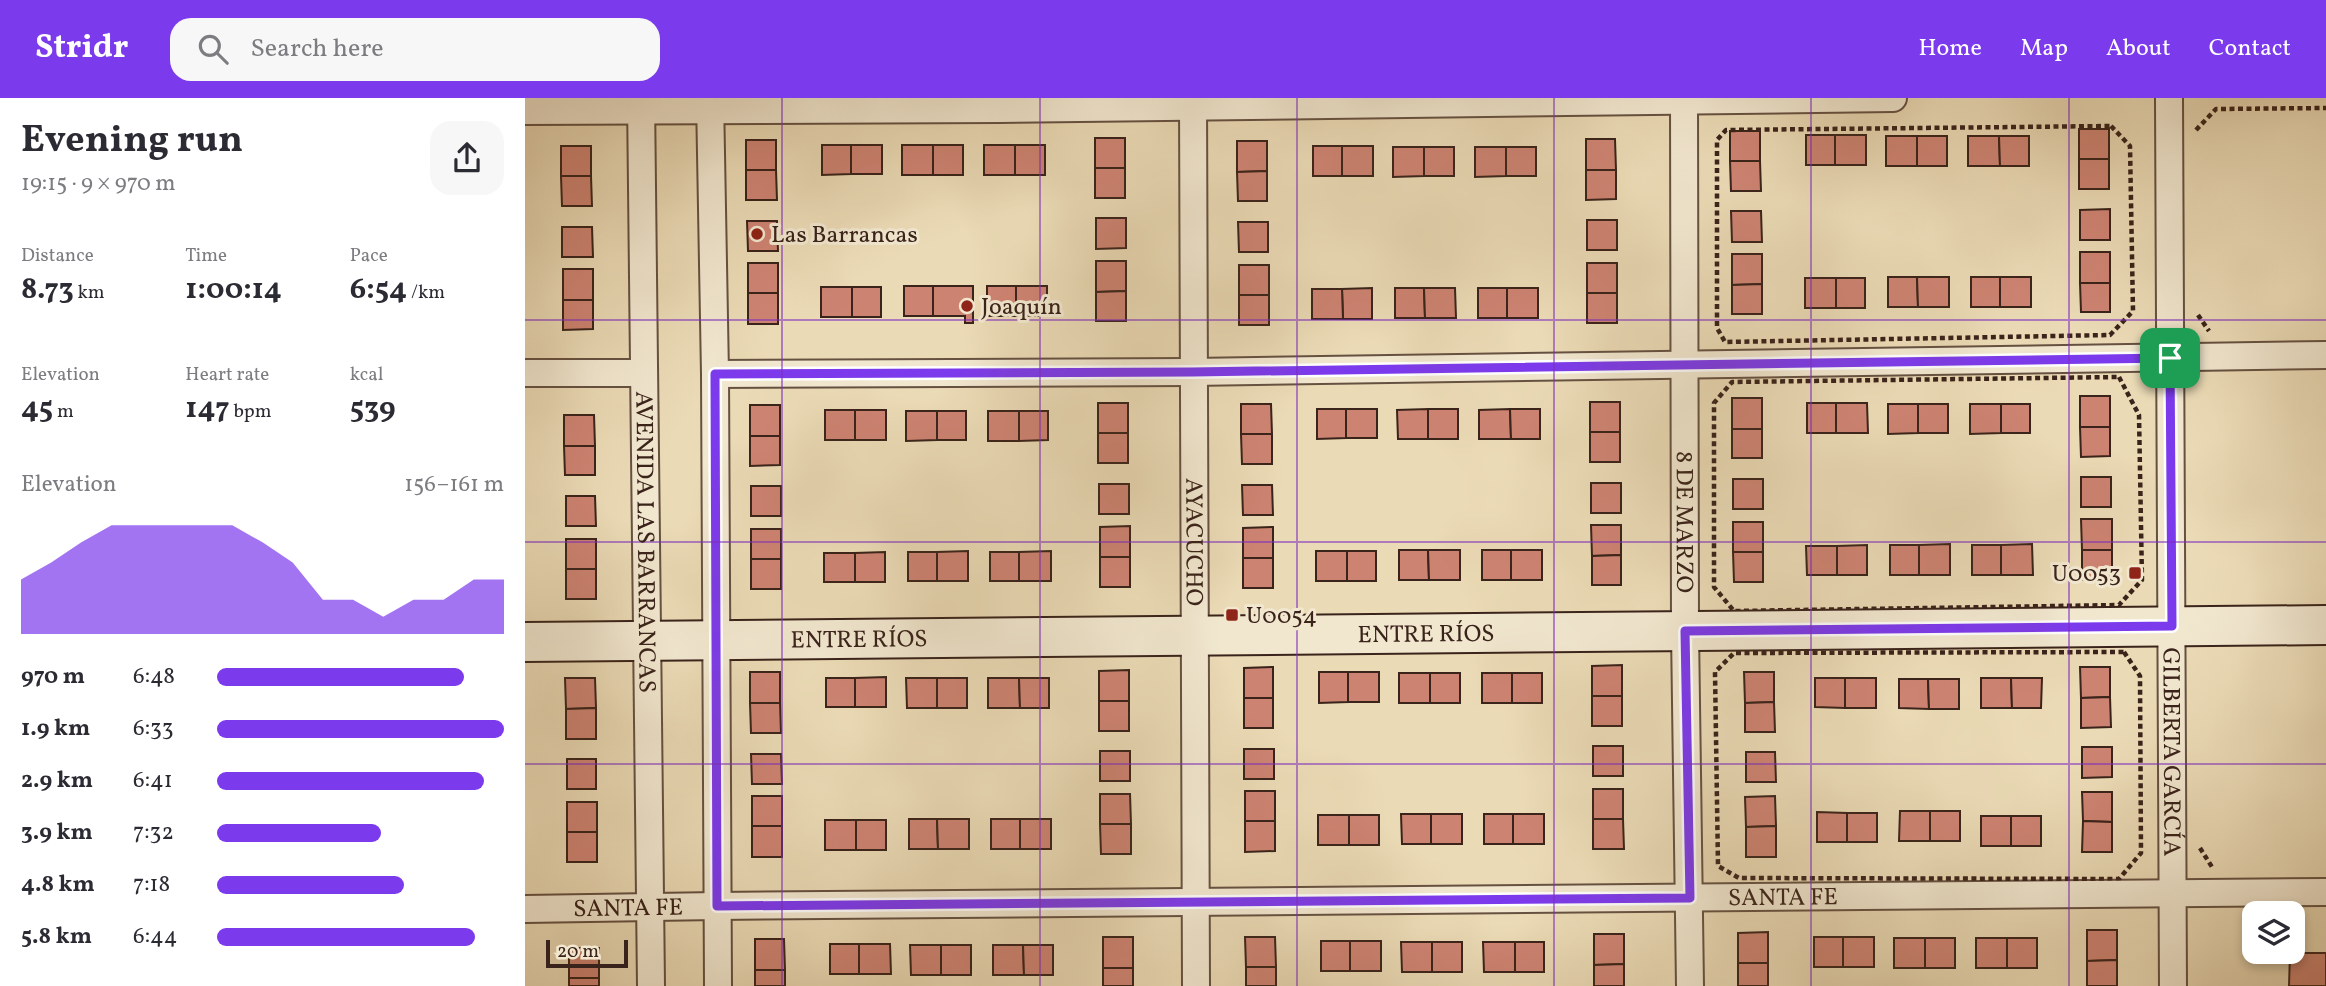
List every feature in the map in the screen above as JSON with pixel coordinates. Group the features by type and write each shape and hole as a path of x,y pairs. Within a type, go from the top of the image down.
{"street":[{"path":"525,111 641,105 1893,98"},
{"name":"GILBERTA GARCÍA","path":"2169,98 2173,986"},
{"name":"8 DE MARZO","path":"1684,99 1685,631 1690,986"},
{"name":"AYACUCHO","path":"1193,102 1196,986"},
{"name":"AVENIDA LAS BARRANCAS","path":"641,105 651,986"},
{"path":"710,105 715,374 717,986"},
{"path":"715,374 1192,372 2326,355"},
{"path":"525,373 644,373"},
{"name":"ENTRE RÍOS","path":"525,642 2326,625"},
{"name":"SANTA FE","path":"525,909 2326,892"}],"path":[{"path":"2193,132 2216,109 2326,108"},
{"path":"2111,126 2130,146 2133,311 2110,335 1725,342 1717,328 1717,140 1726,130 2111,126"},
{"path":"2119,377 2139,415 2142,580 2119,605 1734,611 1714,587 1714,403 1732,382 2119,377"},
{"path":"2124,652 2140,676 2141,853 2119,879 1739,878 1718,866 1715,673 1734,653 2124,652"},
{"path":"2200,836 2200,850"}],"building":[{"path":"2079,129 2109,129 2109,159 2079,159"},
{"path":"1730,131 1760,131 1760,161 1730,161"},
{"path":"1806,135 1835,135 1835,165 1806,165"},
{"path":"1835,135 1866,135 1866,165 1835,165"},
{"path":"1886,136 1917,136 1917,166 1886,166"},
{"path":"1917,136 1947,136 1947,166 1917,166"},
{"path":"1968,136 1999,136 2000,166 1968,166"},
{"path":"1999,136 2029,136 2029,166 2000,166"},
{"path":"1095,138 1125,138 1125,168 1095,168"},
{"path":"1586,139 1615,139 1616,170 1586,170"},
{"path":"746,140 776,140 776,170 746,170"},
{"path":"1237,141 1267,141 1267,171 1237,172"},
{"path":"822,145 851,145 851,174 822,175"},
{"path":"851,145 882,145 882,174 851,174"},
{"path":"902,145 933,145 933,175 902,175"},
{"path":"933,145 963,145 963,175 933,175"},
{"path":"984,145 1015,145 1015,175 984,175"},
{"path":"1015,145 1045,145 1045,175 1015,175"},
{"path":"561,146 591,146 591,176 561,176"},
{"path":"1313,146 1342,146 1342,176 1313,176"},
{"path":"1342,146 1373,146 1373,176 1342,176"},
{"path":"1393,147 1424,147 1424,176 1393,177"},
{"path":"1424,147 1454,147 1454,176 1424,176"},
{"path":"1475,147 1506,147 1506,176 1475,177"},
{"path":"1506,147 1536,147 1536,176 1506,176"},
{"path":"2079,159 2109,159 2109,189 2079,189"},
{"path":"1730,161 1760,161 1761,191 1731,191"},
{"path":"1095,168 1125,168 1125,198 1095,198"},
{"path":"746,170 776,170 777,200 746,200"},
{"path":"1586,170 1616,170 1616,199 1586,200"},
{"path":"1267,171 1267,201 1238,201 1237,172"},
{"path":"561,176 591,176 592,206 562,206"},
{"path":"2110,209 2110,240 2080,240 2080,210"},
{"path":"1731,211 1761,211 1762,242 1732,242"},
{"path":"1096,218 1126,218 1126,248 1096,249"},
{"path":"1587,220 1617,220 1617,250 1587,250"},
{"path":"747,221 777,221 778,251 748,251"},
{"path":"1238,222 1268,222 1268,252 1239,252"},
{"path":"562,227 592,227 593,257 562,257"},
{"path":"2080,252 2110,252 2110,283 2080,283"},
{"path":"1732,254 1762,254 1762,284 1732,285"},
{"path":"1096,261 1126,261 1126,291 1096,292"},
{"path":"748,263 778,263 778,293 748,293"},
{"path":"1587,263 1617,263 1617,293 1587,293"},
{"path":"1239,265 1269,265 1269,295 1239,295"},
{"path":"563,269 593,269 593,300 563,300"},
{"path":"1888,277 1917,277 1918,307 1888,307"},
{"path":"1917,277 1949,277 1949,307 1918,307"},
{"path":"1971,277 2000,277 2000,307 1971,307"},
{"path":"2000,277 2031,277 2031,307 2000,307"},
{"path":"1805,278 1836,278 1836,308 1805,308"},
{"path":"1836,278 1865,278 1865,308 1836,308"},
{"path":"2080,283 2110,283 2110,312 2081,312"},
{"path":"1762,284 1762,314 1732,314 1732,285"},
{"path":"904,286 933,286 933,316 904,316"},
{"path":"933,286 973,286 973,323 965,323 965,316 933,316"},
{"path":"987,286 1016,286 1016,316 987,316"},
{"path":"1016,286 1047,286 1047,316 1016,316"},
{"path":"821,287 852,287 852,317 821,317"},
{"path":"852,287 881,287 881,317 852,317"},
{"path":"1372,288 1372,319 1343,319 1342,289"},
{"path":"1395,288 1424,288 1425,318 1395,318"},
{"path":"1424,288 1455,288 1456,318 1425,318"},
{"path":"1478,288 1507,288 1507,318 1478,318"},
{"path":"1507,288 1538,288 1538,318 1507,318"},
{"path":"1312,289 1342,289 1343,319 1312,319"},
{"path":"1126,291 1126,321 1096,321 1096,292"},
{"path":"748,293 778,293 778,324 748,324"},
{"path":"1587,293 1617,293 1617,323 1587,323"},
{"path":"1239,295 1269,295 1269,325 1239,325"},
{"path":"563,300 593,300 593,329 563,330"},
{"path":"2080,396 2110,396 2110,427 2080,427"},
{"path":"1732,398 1762,398 1762,429 1732,429"},
{"path":"1590,402 1620,402 1620,432 1590,432"},
{"path":"1098,403 1128,403 1128,433 1098,433"},
{"path":"1807,403 1836,403 1836,433 1807,433"},
{"path":"1836,403 1867,403 1868,433 1836,433"},
{"path":"1241,404 1271,404 1272,434 1241,434"},
{"path":"1888,404 1918,404 1918,433 1888,434"},
{"path":"1918,404 1948,404 1948,433 1918,433"},
{"path":"1970,404 2001,404 2001,433 1970,434"},
{"path":"2001,404 2030,404 2030,433 2001,433"},
{"path":"750,405 780,405 780,436 750,436"},
{"path":"1317,409 1346,409 1346,438 1317,439"},
{"path":"1346,409 1377,409 1377,438 1346,438"},
{"path":"1428,409 1428,439 1398,439 1397,410"},
{"path":"1428,409 1458,409 1458,439 1428,439"},
{"path":"1510,409 1511,439 1479,439 1479,410"},
{"path":"1510,409 1540,409 1540,439 1511,439"},
{"path":"825,410 855,410 855,440 825,440"},
{"path":"855,410 886,410 886,440 855,440"},
{"path":"906,411 937,411 937,440 906,441"},
{"path":"937,411 966,411 966,440 937,440"},
{"path":"988,411 1019,411 1019,441 988,441"},
{"path":"1019,411 1048,411 1048,440 1019,441"},
{"path":"564,415 594,415 595,446 564,446"},
{"path":"2080,427 2110,427 2110,456 2081,457"},
{"path":"1732,429 1762,429 1762,458 1732,458"},
{"path":"1590,432 1620,432 1620,462 1590,462"},
{"path":"1098,433 1128,433 1128,463 1098,463"},
{"path":"1241,434 1272,434 1272,464 1242,464"},
{"path":"750,436 780,436 780,465 750,466"},
{"path":"564,446 595,446 595,475 565,475"},
{"path":"2081,477 2111,477 2111,507 2081,507"},
{"path":"1733,479 1763,479 1763,509 1733,509"},
{"path":"1591,483 1621,483 1621,513 1591,513"},
{"path":"1099,484 1129,484 1129,514 1099,514"},
{"path":"1242,485 1272,485 1273,515 1243,515"},
{"path":"751,486 781,486 781,516 751,516"},
{"path":"566,496 595,496 596,526 566,526"},
{"path":"2081,519 2112,519 2112,550 2082,550"},
{"path":"1733,522 1763,522 1763,552 1733,552"},
{"path":"1591,525 1621,525 1621,555 1592,556"},
{"path":"1130,526 1130,557 1100,557 1100,527"},
{"path":"1273,527 1273,558 1243,558 1243,528"},
{"path":"751,529 781,529 781,559 751,559"},
{"path":"566,539 596,539 596,569 566,569"},
{"path":"1950,544 1950,575 1919,575 1919,545"},
{"path":"2032,544 2033,575 2001,575 2001,545"},
{"path":"1867,545 1867,575 1837,575 1837,546"},
{"path":"1890,545 1919,545 1919,575 1890,575"},
{"path":"1972,545 2001,545 2001,575 1972,575"},
{"path":"1806,546 1837,546 1837,575 1807,575"},
{"path":"1399,550 1428,550 1429,580 1399,580"},
{"path":"1428,550 1460,550 1460,580 1429,580"},
{"path":"1482,550 1511,550 1511,580 1482,580"},
{"path":"1511,550 1542,550 1542,580 1511,580"},
{"path":"2082,550 2112,550 2112,580 2082,580"},
{"path":"968,551 968,581 937,581 937,552"},
{"path":"1051,551 1051,581 1019,581 1019,552"},
{"path":"1316,551 1347,551 1347,581 1316,581"},
{"path":"1347,551 1376,551 1376,581 1347,581"},
{"path":"885,552 885,582 855,582 855,553"},
{"path":"908,552 937,552 937,581 908,581"},
{"path":"990,552 1019,552 1019,581 990,581"},
{"path":"1733,552 1763,552 1763,582 1734,582"},
{"path":"824,553 855,553 855,582 824,582"},
{"path":"1621,555 1621,585 1592,585 1592,556"},
{"path":"1100,557 1130,557 1130,587 1100,587"},
{"path":"1243,558 1273,558 1273,588 1243,588"},
{"path":"751,559 781,559 781,589 751,589"},
{"path":"566,569 596,569 596,599 566,599"},
{"path":"1622,665 1622,696 1592,696 1592,666"},
{"path":"1273,667 1273,698 1244,698 1244,668"},
{"path":"2080,667 2110,667 2110,697 2081,698"},
{"path":"1129,670 1129,701 1099,701 1099,671"},
{"path":"750,672 780,672 780,703 750,703"},
{"path":"1319,672 1348,672 1348,702 1319,703"},
{"path":"1348,672 1379,672 1379,702 1348,702"},
{"path":"1744,672 1774,672 1774,702 1745,703"},
{"path":"1399,673 1430,673 1430,703 1399,703"},
{"path":"1430,673 1460,673 1460,703 1430,703"},
{"path":"1482,673 1512,673 1512,703 1482,703"},
{"path":"1512,673 1542,673 1542,703 1512,703"},
{"path":"886,677 886,707 855,707 855,678"},
{"path":"565,678 595,678 596,708 566,709"},
{"path":"826,678 855,678 855,707 826,707"},
{"path":"906,678 937,678 937,708 907,708"},
{"path":"937,678 967,678 967,708 937,708"},
{"path":"988,678 1019,678 1020,708 988,708"},
{"path":"1019,678 1049,678 1049,708 1020,708"},
{"path":"1815,678 1845,678 1845,708 1815,707"},
{"path":"1845,678 1876,678 1876,708 1845,708"},
{"path":"1981,678 2011,678 2012,708 1981,708"},
{"path":"2011,678 2042,678 2041,708 2012,708"},
{"path":"1899,679 1928,679 1929,709 1899,708"},
{"path":"1928,679 1959,679 1959,709 1929,709"},
{"path":"1592,696 1622,696 1622,726 1592,726"},
{"path":"2110,697 2111,727 2081,728 2081,698"},
{"path":"1244,698 1273,698 1273,728 1244,728"},
{"path":"1099,701 1129,701 1129,731 1099,731"},
{"path":"1774,702 1775,732 1745,732 1745,703"},
{"path":"750,703 780,703 781,733 751,733"},
{"path":"596,708 596,739 566,739 566,709"},
{"path":"1593,746 1623,746 1623,776 1593,776"},
{"path":"2082,747 2112,747 2112,777 2082,778"},
{"path":"1244,749 1274,749 1274,779 1244,779"},
{"path":"1100,751 1130,751 1130,781 1100,781"},
{"path":"1746,752 1775,752 1776,782 1746,782"},
{"path":"751,754 781,754 782,784 752,784"},
{"path":"567,759 596,759 596,789 567,789"},
{"path":"1593,789 1623,789 1623,819 1593,819"},
{"path":"1245,791 1275,791 1275,821 1245,821"},
{"path":"2082,792 2112,792 2112,822 2083,821"},
{"path":"1100,794 1130,794 1131,824 1100,824"},
{"path":"752,796 782,796 782,826 752,826"},
{"path":"1775,796 1776,826 1746,827 1745,797"},
{"path":"567,802 597,802 597,832 567,832"},
{"path":"1900,811 1930,811 1930,841 1899,841"},
{"path":"1930,811 1960,811 1960,841 1930,841"},
{"path":"1817,812 1847,813 1847,842 1817,842"},
{"path":"1847,813 1877,813 1877,842 1847,842"},
{"path":"1401,814 1431,814 1431,844 1402,844"},
{"path":"1431,814 1462,814 1462,844 1431,844"},
{"path":"1484,814 1513,814 1513,844 1484,844"},
{"path":"1513,814 1544,814 1544,844 1513,844"},
{"path":"1318,815 1349,815 1349,845 1318,845"},
{"path":"1349,815 1379,815 1379,845 1349,845"},
{"path":"1981,816 2011,816 2011,846 1981,846"},
{"path":"2011,816 2041,816 2041,846 2011,846"},
{"path":"909,819 937,819 938,849 909,849"},
{"path":"937,819 969,819 969,849 938,849"},
{"path":"991,819 1020,819 1020,849 991,849"},
{"path":"1020,819 1051,819 1051,849 1020,849"},
{"path":"1593,819 1623,819 1624,849 1593,849"},
{"path":"825,820 856,820 856,850 825,850"},
{"path":"856,820 886,820 886,850 856,850"},
{"path":"1245,821 1275,821 1275,851 1245,852"},
{"path":"2083,821 2112,822 2112,852 2082,852"},
{"path":"1100,824 1131,824 1131,854 1101,854"},
{"path":"752,826 782,826 782,857 752,857"},
{"path":"1776,826 1776,857 1746,857 1746,827"},
{"path":"567,832 597,832 597,862 567,862"},
{"path":"2087,930 2117,930 2117,960 2087,961"},
{"path":"1768,932 1768,963 1738,963 1738,933"},
{"path":"1594,934 1624,934 1624,964 1594,965"},
{"path":"1103,937 1133,937 1133,968 1103,968"},
{"path":"1245,937 1275,937 1276,967 1246,967"},
{"path":"1814,937 1843,937 1843,967 1814,967"},
{"path":"1843,937 1874,937 1874,967 1843,967"},
{"path":"1894,938 1925,938 1925,968 1894,968"},
{"path":"1925,938 1955,938 1955,968 1925,968"},
{"path":"1976,938 2007,938 2007,968 1976,968"},
{"path":"2007,938 2037,938 2037,968 2007,968"},
{"path":"755,939 784,939 785,970 755,970"},
{"path":"1321,941 1350,941 1350,971 1321,971"},
{"path":"1350,941 1381,941 1381,971 1350,971"},
{"path":"1401,942 1432,942 1432,972 1402,972"},
{"path":"1432,942 1462,942 1462,972 1432,972"},
{"path":"1483,942 1515,942 1515,972 1484,972"},
{"path":"1515,942 1544,942 1544,972 1515,972"},
{"path":"830,944 859,944 859,974 830,974"},
{"path":"859,944 890,944 891,974 859,974"},
{"path":"910,945 941,945 941,975 911,975"},
{"path":"941,945 971,945 971,975 941,975"},
{"path":"993,945 1023,945 1024,975 993,975"},
{"path":"1023,945 1053,945 1053,975 1024,975"},
{"path":"569,948 599,948 599,978 569,978"},
{"path":"2305,953 2326,953 2326,986 2289,986 2290,964 2305,964"},
{"path":"2117,960 2117,986 2087,986 2087,961"},
{"path":"1738,963 1768,963 1768,986 1738,986"},
{"path":"1624,964 1624,986 1594,986 1594,965"},
{"path":"1246,967 1276,967 1276,986 1246,986"},
{"path":"1103,968 1133,968 1133,986 1103,986"},
{"path":"755,970 785,970 785,986 755,986"},
{"path":"569,978 599,978 599,986 569,986"}],"place":[{"name":"Las Barrancas","path":"757,234"},
{"name":"Joaquín","path":"967,306"},
{"name":"U0053","path":"2135,573"},
{"name":"U0054","path":"1232,615"}],"route":[{"path":"2170,358 2172,626 1685,631 1690,898 717,906 715,374 1192,372 2170,358"}]}
